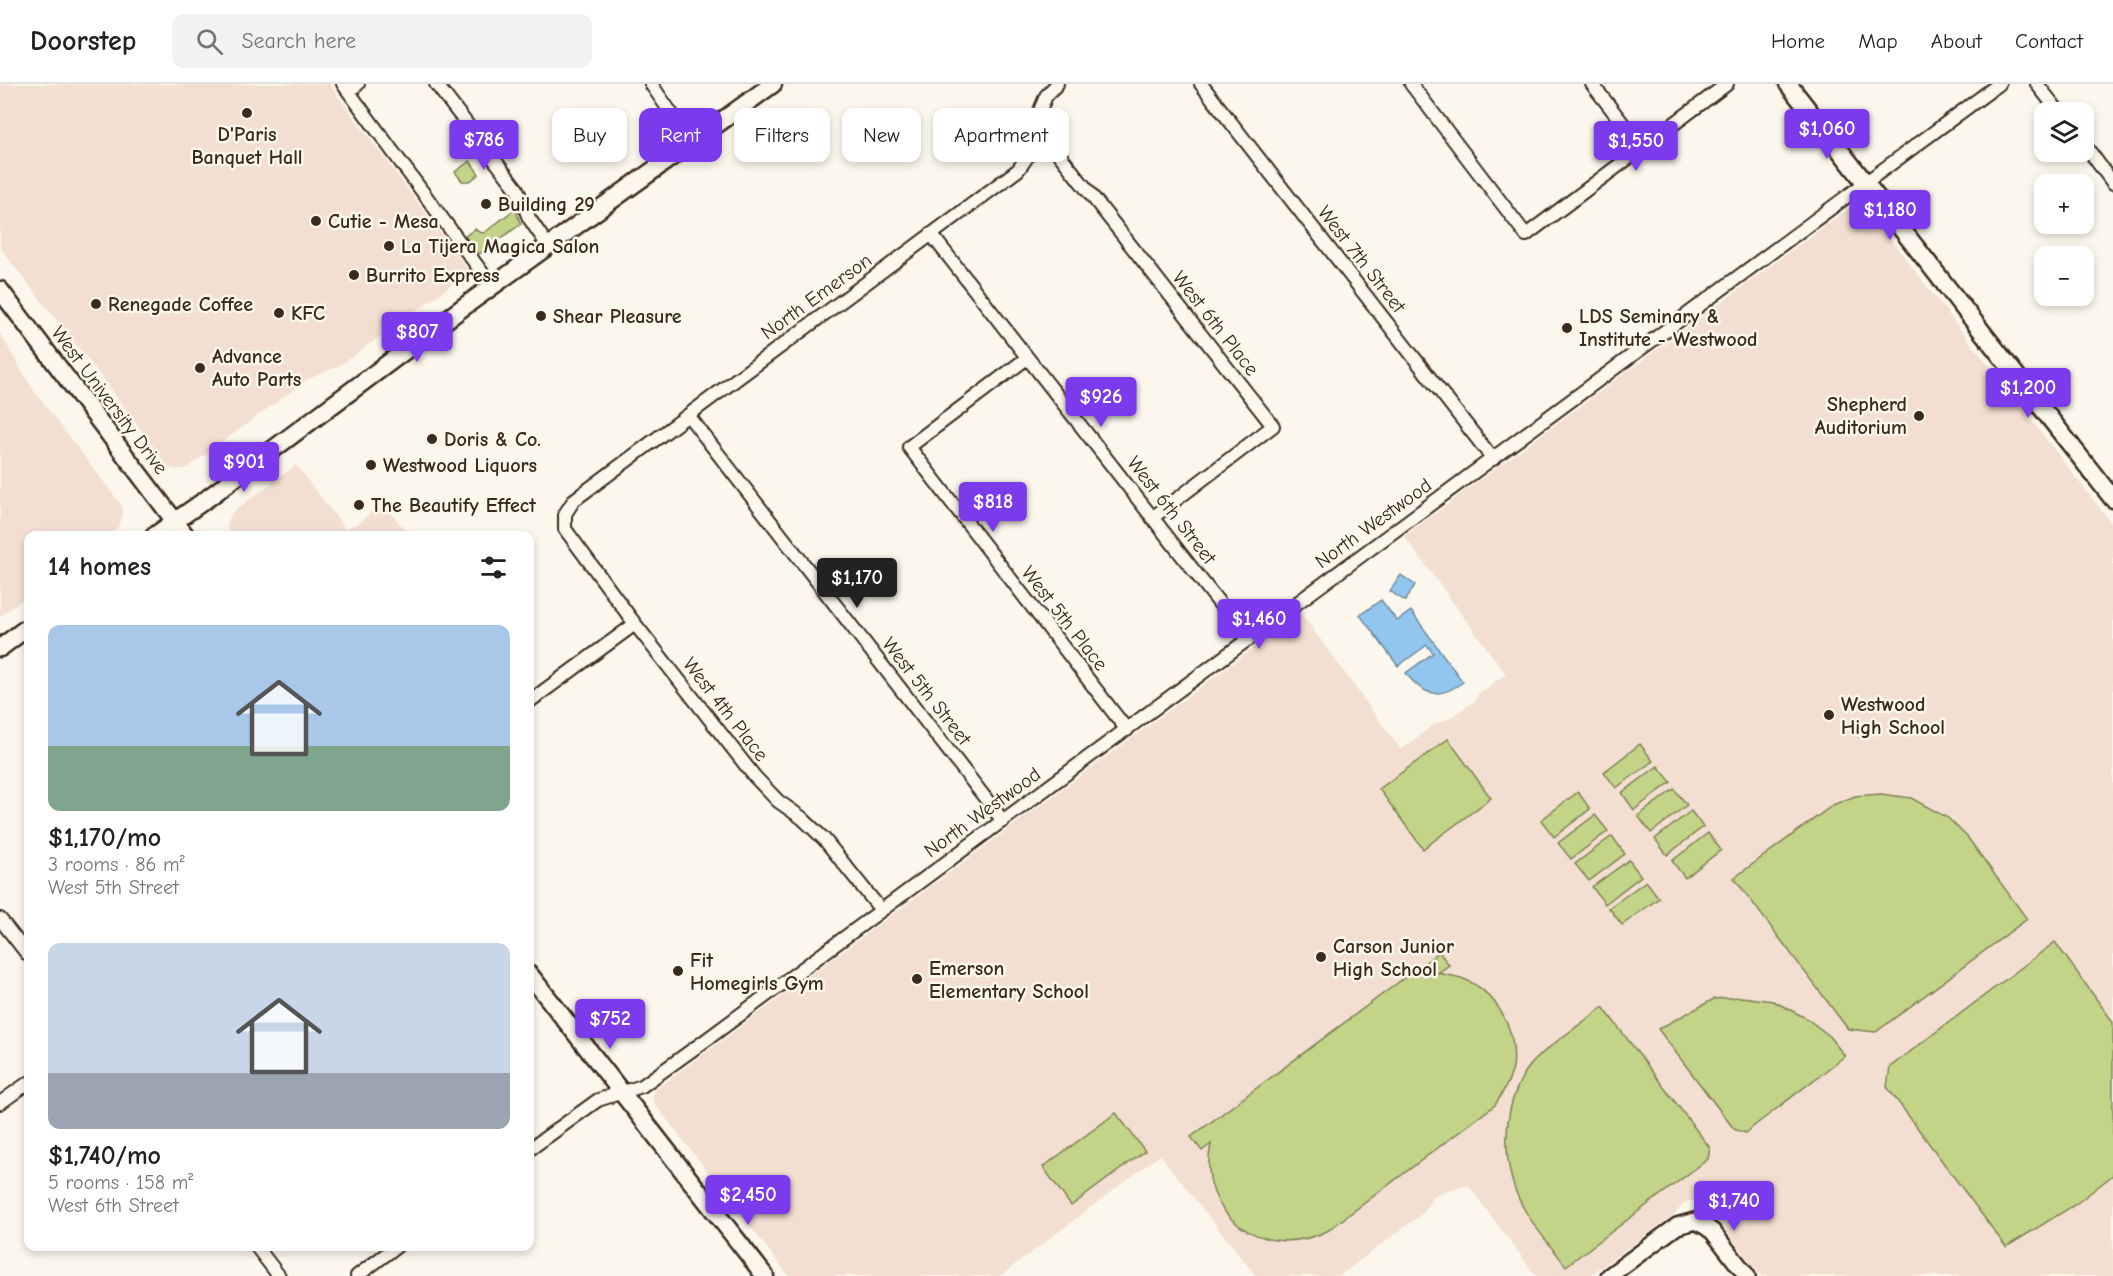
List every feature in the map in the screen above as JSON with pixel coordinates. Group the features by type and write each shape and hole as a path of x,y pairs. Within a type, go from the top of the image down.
{"main road":[{"path":"722,121 773,84"},
{"path":"1788,84 2113,499"},
{"path":"161,531 492,286 665,162"},
{"name":"West University Drive","path":"0,290 182,531"},
{"path":"0,648 24,630"},
{"path":"534,980 765,1276"}],"street":[{"path":"436,84 517,189 529,218 548,246"},
{"path":"651,84 668,108"},
{"name":"North Emerson","path":"1042,108 1046,96 1057,84"},
{"name":"West 7th Street","path":"1201,84 1493,459"},
{"path":"1411,84 1526,235 1727,84"},
{"path":"1592,84 1642,148"},
{"name":"North Westwood","path":"534,1146 598,1100 645,1084 1999,84"},
{"path":"2037,84 2051,102"},
{"path":"350,86 492,286"},
{"path":"2094,157 2113,183"},
{"name":"North Emerson","path":"565,514 574,500 1018,170 1024,162"},
{"name":"West 6th Place","path":"1065,162 1273,426 1152,518"},
{"name":"West 6th Street","path":"931,234 1248,640"},
{"name":"West 5th Place","path":"1027,358 909,447 1127,730"},
{"name":"West 5th Street","path":"687,415 1003,821"},
{"name":"West 4th Place","path":"565,514 565,529 635,624 755,777 778,801 802,818 824,839 881,910"},
{"path":"534,698 635,624"},
{"path":"0,919 24,950"},
{"path":"0,1103 24,1086"},
{"path":"1609,1276 1677,1226 1695,1221 1713,1232 1747,1276"},
{"path":"260,1251 279,1276"},
{"path":"357,1276 390,1251"}],"shaded area":[{"path":"0,84 329,84 470,272 339,366 308,379 185,469 172,469 0,248"},
{"path":"1854,206 1860,206 1869,212 2113,525 2113,1276 1761,1276 1709,1206 1702,1201 1694,1200 1684,1203 1675,1214 1589,1276 1536,1276 1468,1185 1435,1195 1422,1214 1339,1276 1256,1276 1160,1155 1000,1276 789,1276 654,1103 652,1095 656,1089 1301,613 1401,750 1433,725 1450,718 1476,700 1478,694 1506,674 1404,536"},
{"path":"0,333 32,388 122,506 123,515 113,531 24,531 24,598 0,616"},
{"path":"296,465 345,529 357,524 383,503 406,531 228,531 228,520 233,512"}],"green space":[{"path":"470,161 479,174 470,181 462,181 455,172"},
{"path":"515,209 521,224 479,254 473,249 465,236 475,229 484,233"},
{"path":"1448,739 1491,798 1423,849 1379,789"},
{"path":"1640,744 1653,761 1616,788 1604,772"},
{"path":"1658,766 1671,782 1634,810 1622,793"},
{"path":"1674,789 1687,805 1651,833 1638,816"},
{"path":"1578,792 1590,809 1554,837 1541,820"},
{"path":"1881,794 1911,798 1948,818 1968,838 2027,919 1876,1032 1848,1029 1734,878 1833,805 1855,796"},
{"path":"1691,811 1703,827 1667,855 1655,839"},
{"path":"1595,815 1608,831 1571,859 1558,843"},
{"path":"1708,833 1721,850 1685,878 1672,861"},
{"path":"1612,836 1625,854 1589,881 1575,864"},
{"path":"1629,860 1641,876 1605,904 1592,887"},
{"path":"1646,881 1659,898 1622,925 1609,908"},
{"path":"2055,942 2113,1022 2113,1175 2076,1204 2006,1247 1887,1087 1890,1067"},
{"path":"1439,952 1449,965 1438,973 1461,978 1485,992 1495,1002 1508,1027 1514,1054 1513,1068 1508,1083 1495,1105 1327,1231 1303,1239 1280,1240 1258,1236 1239,1226 1224,1211 1214,1192 1209,1169 1211,1144 1202,1151 1191,1137"},
{"path":"1741,997 1773,1001 1806,1018 1827,1034 1845,1056 1745,1133 1734,1129 1658,1029 1714,999"},
{"path":"1603,1007 1710,1148 1708,1159 1566,1266 1532,1222 1516,1191 1508,1157 1508,1121 1518,1086 1532,1063"},
{"path":"1116,1113 1145,1151 1071,1206 1043,1167"}],"water":[{"path":"1401,575 1415,585 1405,601 1390,591"},
{"path":"1381,600 1397,621 1411,611 1463,682 1447,691 1433,693 1419,687 1413,681 1406,673 1433,653 1427,645 1398,666 1360,615"}],"place":[{"name":"D'Paris Banquet Hall","path":"247,113"},
{"name":"Building 29","path":"486,204"},
{"name":"Cutie - Mesa","path":"316,221"},
{"name":"La Tijera Magica Salon","path":"389,246"},
{"name":"Burrito Express","path":"354,275"},
{"name":"Renegade Coffee","path":"96,304"},
{"name":"KFC","path":"279,313"},
{"name":"Shear Pleasure","path":"541,316"},
{"name":"LDS Seminary & Institute - Westwood","path":"1567,328"},
{"name":"Advance Auto Parts","path":"200,368"},
{"name":"Shepherd Auditorium","path":"1919,416"},
{"name":"Doris & Co.","path":"432,439"},
{"name":"Westwood Liquors","path":"371,465"},
{"name":"The Beautify Effect","path":"359,505"},
{"name":"Westwood High School","path":"1829,715"},
{"name":"Carson Junior High School","path":"1321,957"},
{"name":"Fit Homegirls Gym","path":"678,971"},
{"name":"Emerson Elementary School","path":"917,979"}]}
